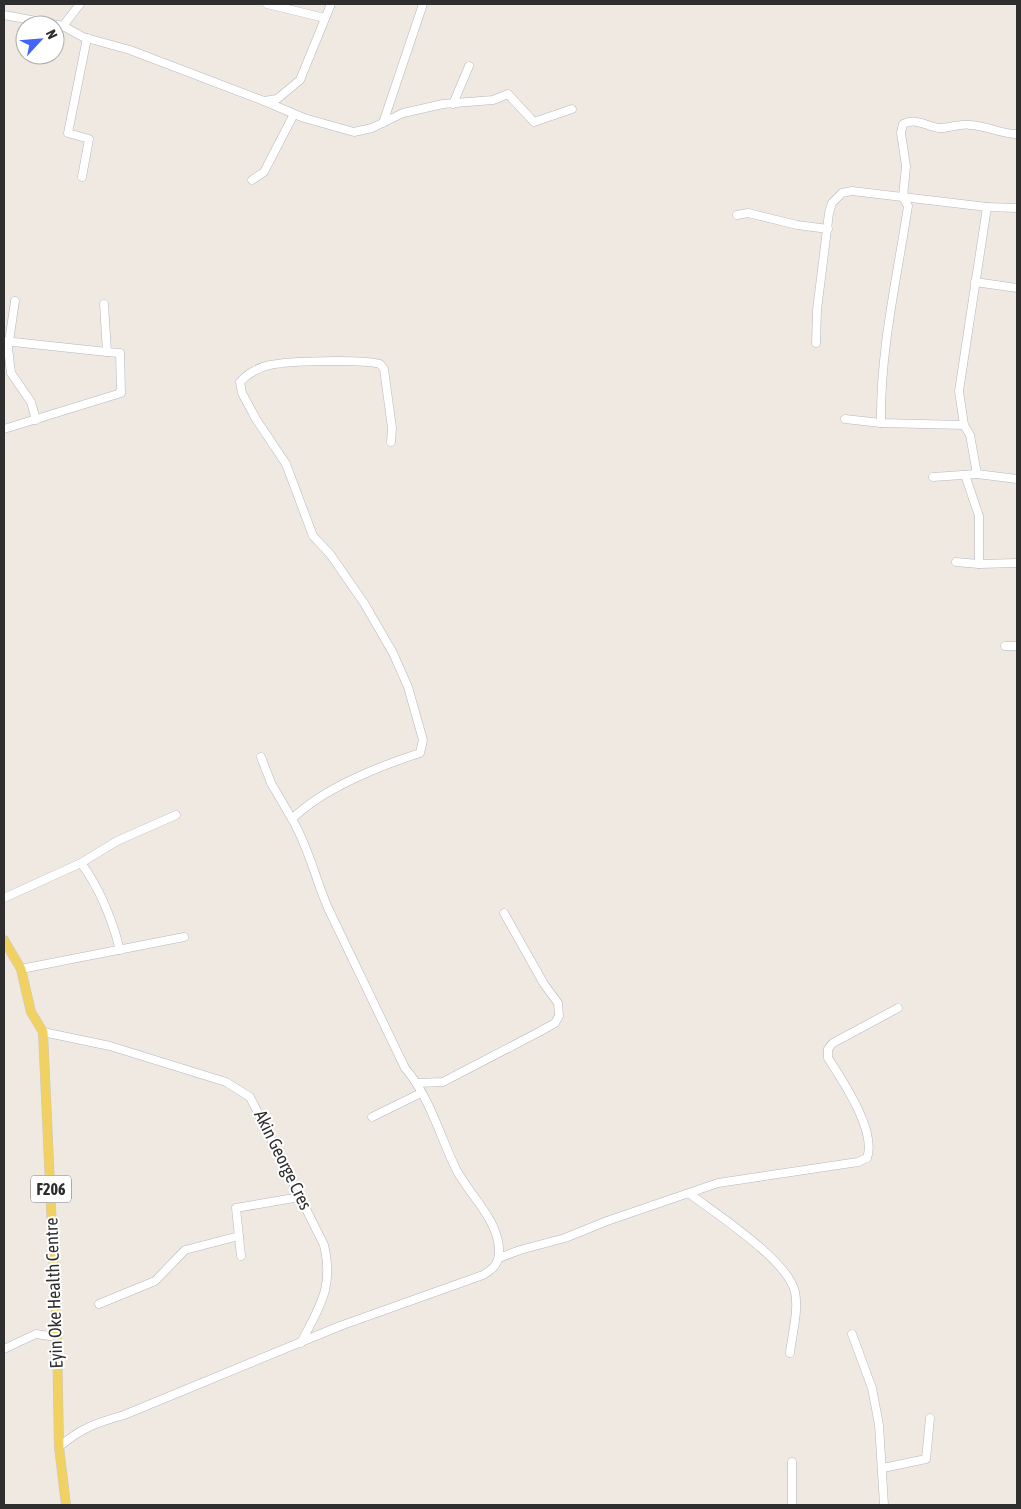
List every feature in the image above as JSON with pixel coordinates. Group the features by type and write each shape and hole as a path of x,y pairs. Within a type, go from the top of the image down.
{"main road":[{"name":"Eyin Oke Health Centre","path":"4,940 20,969 31,1012 43,1032 57,1337 59,1447 66,1505"}],"street":[{"path":"65,23 80,4"},
{"path":"267,4 325,18"},
{"path":"264,101 277,99 300,80 331,4"},
{"path":"383,123 422,4"},
{"path":"65,27 87,38 130,50 294,114 354,132 372,128 404,113 453,104 493,100 508,94 534,122 572,109"},
{"path":"82,178 89,139 68,132 87,38"},
{"path":"453,104 469,66"},
{"path":"252,180 264,172 294,114"},
{"path":"881,423 881,394 888,326 908,206 903,197 906,166 900,133 904,124 909,121 920,121 942,128 960,124 973,125 1017,134"},
{"path":"816,343 817,310 832,203 842,193 852,191 987,207 1017,208"},
{"path":"977,474 970,434 964,425 958,391 987,207"},
{"path":"737,215 748,213 797,225 828,229"},
{"path":"975,282 1017,288"},
{"path":"15,302 7,341 11,373 31,402 36,420"},
{"path":"104,304 107,352"},
{"path":"4,429 121,392 120,353 7,341"},
{"path":"292,819 305,807 367,771 420,753 423,740 408,687 393,653 364,602 330,554 313,536 286,464 256,419 242,393 240,382 255,371 269,365 345,362 380,364 384,369 392,428 391,442"},
{"path":"844,419 881,423 964,425"},
{"path":"933,477 977,474 1017,479"},
{"path":"965,475 979,516 978,564"},
{"path":"956,562 978,564 1017,563"},
{"path":"1006,646 1017,646"},
{"path":"59,1447 91,1424 124,1415 423,1295 483,1275 494,1269 499,1258 499,1246 488,1218 458,1171 417,1083 405,1068 319,888 308,851 271,783 261,757"},
{"path":"4,898 82,863 117,841 176,815"},
{"path":"82,863 92,877 106,904 120,950"},
{"path":"417,1083 443,1082 555,1023 559,1016 558,1003 544,984 504,913"},
{"path":"20,969 184,937"},
{"path":"499,1258 718,1183 858,1162 867,1158 870,1149 862,1120 828,1058 828,1049 833,1043 898,1008"},
{"name":"Akin George Cres","path":"43,1032 110,1046 226,1082 237,1088 255,1103 324,1245 329,1266 325,1293 301,1343"},
{"path":"372,1117 422,1093"},
{"path":"690,1194 763,1250 784,1272 795,1293 790,1353"},
{"path":"241,1256 236,1208 300,1197"},
{"path":"98,1304 156,1282 185,1250 239,1236"},
{"path":"4,1349 36,1334 57,1337"},
{"path":"852,1334 872,1388 879,1425 884,1505"},
{"path":"883,1468 926,1459 930,1418"},
{"path":"792,1462 792,1505"}]}
